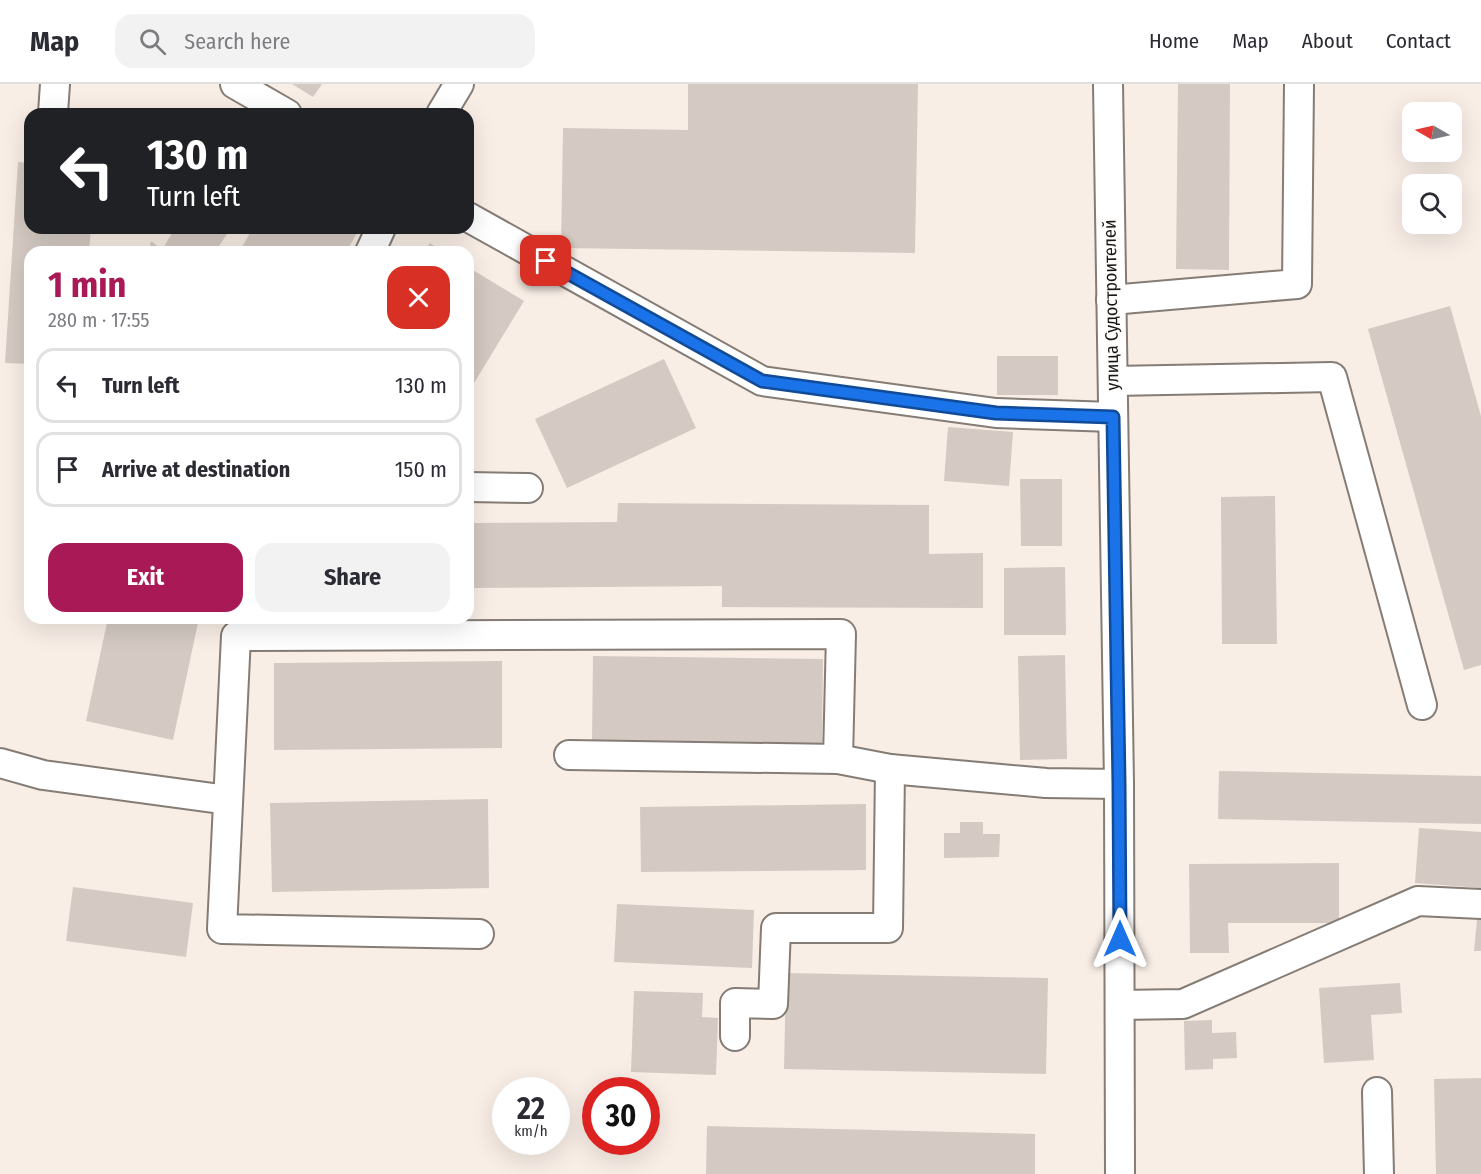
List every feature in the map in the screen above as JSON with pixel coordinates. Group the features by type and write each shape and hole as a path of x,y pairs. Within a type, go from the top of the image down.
{"street":[{"path":"53,108 54,84"},
{"path":"235,84 277,108"},
{"path":"445,108 459,84"},
{"name":"улица Судостроителей","path":"1108,84 1119,784 1120,1174"},
{"path":"1111,300 1298,284 1299,84"},
{"path":"474,220 762,381 996,413 1113,417"},
{"path":"1113,381 1332,377 1422,705"},
{"path":"474,487 528,488"},
{"path":"479,934 222,929 236,636 841,634 838,759"},
{"path":"569,755 838,759 890,769 1046,783 1119,784"},
{"path":"0,763 43,775 228,800"},
{"path":"735,1036 735,1003 773,1004 776,928 888,928 890,769"},
{"path":"1120,1005 1184,1004 1418,902 1481,904"},
{"path":"1377,1092 1379,1174"}],"building":[{"path":"292,84 322,84 313,97"},
{"path":"688,84 918,84 915,253 561,248 563,128 688,130"},
{"path":"1178,84 1230,84 1229,270 1176,269"},
{"path":"18,162 24,162 24,234 90,234 90,246 24,246 24,364 5,363"},
{"path":"171,234 227,234 219,246 164,246"},
{"path":"250,234 356,234 350,246 242,246"},
{"path":"474,271 524,301 474,383"},
{"path":"1450,306 1481,416 1481,665 1464,670 1368,329"},
{"path":"997,356 1058,356 1058,395 997,395"},
{"path":"664,359 696,428 567,488 535,419"},
{"path":"948,427 1013,432 1009,486 944,481"},
{"path":"1020,479 1062,479 1062,546 1021,546"},
{"path":"1275,496 1277,644 1222,644 1221,497"},
{"path":"618,503 929,505 929,554 983,553 983,608 722,607 722,586 474,588 474,523 617,522"},
{"path":"1065,567 1066,635 1004,635 1004,568"},
{"path":"107,624 198,624 173,740 86,721"},
{"path":"1065,655 1067,759 1020,760 1018,656"},
{"path":"593,656 823,659 822,747 592,743"},
{"path":"502,661 502,748 274,750 274,663"},
{"path":"1219,771 1481,776 1481,824 1218,819"},
{"path":"488,799 489,888 272,892 270,803"},
{"path":"866,804 866,870 641,872 640,807"},
{"path":"960,822 983,822 983,834 1000,834 999,857 944,858 944,833 960,833"},
{"path":"1419,828 1481,832 1481,888 1415,883"},
{"path":"1339,863 1339,923 1228,923 1229,953 1190,953 1189,864"},
{"path":"73,887 193,903 186,957 66,941"},
{"path":"617,904 754,910 752,968 614,962"},
{"path":"1477,920 1481,920 1481,951 1474,951"},
{"path":"786,973 1048,978 1046,1074 784,1069"},
{"path":"1400,983 1402,1013 1371,1015 1374,1060 1324,1063 1319,988"},
{"path":"634,991 703,993 702,1017 718,1018 716,1075 631,1072"},
{"path":"1212,1020 1212,1033 1236,1032 1237,1058 1213,1059 1213,1069 1185,1070 1184,1021"},
{"path":"1481,1078 1481,1174 1436,1174 1434,1079"},
{"path":"707,1126 1035,1134 1035,1174 706,1174"}],"route":[{"path":"546,261 762,381 996,413 1113,417 1120,939"}]}
